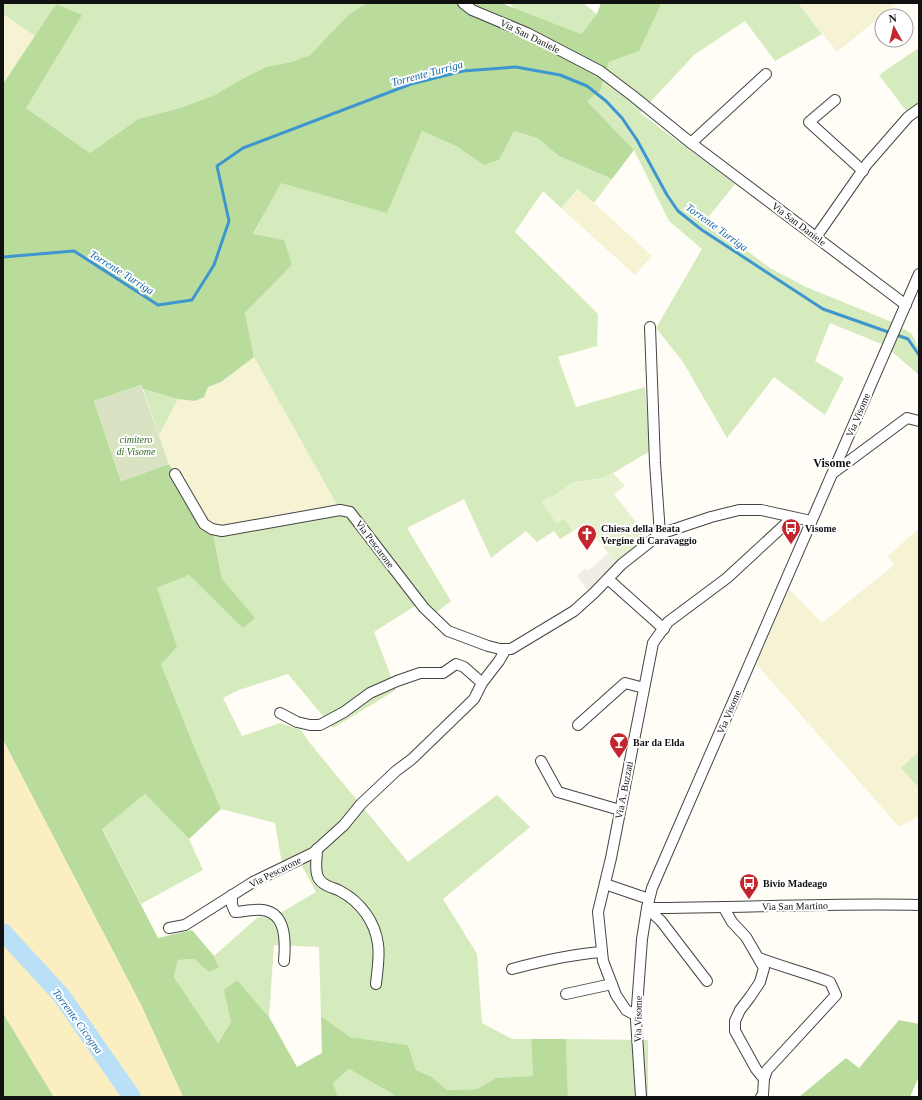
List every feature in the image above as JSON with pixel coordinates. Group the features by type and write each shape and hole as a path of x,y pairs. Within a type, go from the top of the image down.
{"street":[{"name":"Via San Daniele","path":"463,3 472,10 527,33 600,71 691,143 906,305"},
{"path":"691,143 766,74"},
{"path":"835,100 809,122 863,171"},
{"path":"816,237 863,171 908,118 919,109"},
{"path":"906,305 919,274"},
{"name":"Via Visome","path":"641,1097 637,1016 642,939 652,888 906,305"},
{"path":"650,328 655,463 660,534"},
{"path":"832,474 907,418 919,421"},
{"name":"Via Pescarone","path":"169,928 185,925 253,882 293,863 317,849 344,825 361,804 396,771 412,759 474,699 482,683 499,661 506,649 488,646 448,631 424,608 350,512 340,510 222,531 212,529 204,524 175,474"},
{"path":"506,649 511,649 568,615 605,582 622,564 660,534 710,517 739,510 761,510 811,522"},
{"name":"Via A. Buzzati","path":"637,1016 626,1010 616,995 603,961 598,912 653,643 668,622 728,578 792,518"},
{"path":"605,582 664,629"},
{"path":"280,713 297,722 310,725 320,725 344,712 370,693 397,681 420,674 443,673 456,664 464,667 482,683"},
{"path":"578,725 625,683 644,688"},
{"path":"542,761 558,792 620,810"},
{"name":"Via Pescarone","path":"317,849 316,875 325,885 341,891 356,902 366,913 373,926 378,945 376,984"},
{"path":"604,884 648,903 707,981"},
{"path":"232,895 232,905 235,912 265,910 276,915 284,929 284,960"},
{"name":"Via San Martino","path":"648,903 724,908 870,904 919,905"},
{"path":"724,908 732,922 746,937 764,968 760,982 740,1010 735,1021 735,1031 756,1069 764,1079"},
{"path":"512,969 572,955 602,952"},
{"path":"759,958 830,982 836,995 767,1070 764,1079 763,1095 761,1097"},
{"path":"566,994 612,984"}],"shaded area":[{"path":"798,3 897,3 891,8 874,8 874,22 837,52"},
{"path":"3,14 35,36 3,84"},
{"path":"579,189 652,256 635,275 561,208"},
{"path":"254,357 340,510 212,529 169,464 159,435 178,399 195,401 208,387 221,382"},
{"path":"919,528 919,751 901,768 917,786 919,785 919,816 899,827 756,664 789,589 822,623 894,565 888,556"},
{"path":"608,553 619,566 589,593 577,575 585,569 589,570"}],"green space":[{"path":"3,3 367,3 349,14 310,55 291,62 266,67 215,95 180,108 138,119 90,153 26,108 56,4 35,36 3,14"},
{"path":"367,3 501,3 581,34 597,14 601,3 662,3 639,51 609,62 600,91 587,101 634,150 612,179 559,156 537,138 514,131 499,160 484,165 456,146 422,131 387,213 281,183 253,234 284,240 292,265 245,313 254,357 221,382 208,387 204,397 195,401 178,399 143,389 141,385 94,401 121,481 169,464 212,529 222,579 255,618 243,628 189,575 157,588 177,647 161,664 221,809 189,839 145,794 102,829 158,938 192,930 214,956 219,968 209,972 194,959 178,960 174,977 218,1043 231,1022 224,990 237,980 269,1017 297,1067 322,1053 321,1016 350,1037 408,1045 416,1070 432,1077 447,1090 477,1089 496,1078 533,1076 531,1039 566,1039 568,1097 395,1097 391,1093 349,1069 333,1083 338,1097 183,1097 141,1005 3,740 3,84 56,4 82,15 26,108 90,153 138,119 180,108 215,95 266,67 291,62 310,55 349,14"},
{"path":"509,3 583,3 597,14 581,34 515,9"},
{"path":"662,3 798,3 822,34 775,61 745,21 694,55 640,113 735,184 706,220 770,268 806,287 892,322 912,334 919,349 919,375 884,345 830,323 815,361 844,378 825,415 774,377 727,438 683,362 656,328 702,249 669,221 634,150 587,101 600,91 609,62 639,51"},
{"path":"917,49 919,51 919,102 907,112 879,75"},
{"path":"422,131 456,146 484,165 499,160 514,131 537,138 559,156 612,179 594,203 578,189 561,208 543,191 515,232 598,314 597,346 558,357 576,407 645,387 650,451 605,478 574,482 550,498 549,497 557,524 564,518 573,531 560,539 554,531 537,542 526,531 491,558 464,499 407,528 451,601 429,618 418,604 374,632 396,690 333,728 288,674 239,690 223,698 242,736 280,723 301,730 309,742 408,862 497,795 530,827 443,899 477,954 482,1023 512,1039 531,1039 533,1076 496,1078 477,1089 447,1090 432,1077 416,1070 408,1045 350,1037 321,1016 319,947 274,945 269,1017 237,980 225,990 231,1022 218,1043 174,977 178,960 194,959 209,972 219,968 214,956 258,917 272,918 316,892 297,857 282,864 275,823 221,809 161,664 157,588 189,575 254,618 222,579 212,529 340,510 254,357 245,313 292,265 253,235 281,182 387,212"},
{"name":"cimitero di Visome","path":"141,385 169,464 121,481 94,401"},
{"path":"143,389 178,399 159,435"},
{"path":"612,472 625,486 614,494 649,539 619,566 584,523 573,531 564,518 557,524 541,502 549,496 550,498 574,482 604,478"},
{"path":"919,751 919,785 917,786 901,768"},
{"path":"145,794 189,839 203,870 141,904 102,828"},
{"path":"3,1013 54,1097 3,1097"},
{"path":"899,1020 919,1024 919,1076 910,1097 799,1097 846,1058 859,1068"},
{"path":"566,1039 648,1040 648,1097 568,1097"},
{"path":"349,1069 391,1093 395,1097 338,1097 333,1083"}],"sand":[{"path":"3,740 141,1005 183,1097 54,1097 3,1013"}],"waterway":[{"name":"Torrente Turriga","path":"3,257 74,251 158,305 192,300 214,265 229,221 217,166 243,148 411,84 463,71 516,67 560,75 587,86 606,101 622,118 637,140 667,195 678,211 702,230 823,309 908,339 919,355"},
{"name":"Torrente Cicogna","path":"3,932 61,995 132,1097"}],"place":[{"name":"Visome","path":"791,545"},
{"name":"Chiesa della Beata Vergine di Caravaggio","path":"587,551"},
{"name":"Bar da Elda","path":"619,759"},
{"name":"Bivio Madeago","path":"749,900"}],"district":[{"name":"Visome","path":"832,463"}]}
